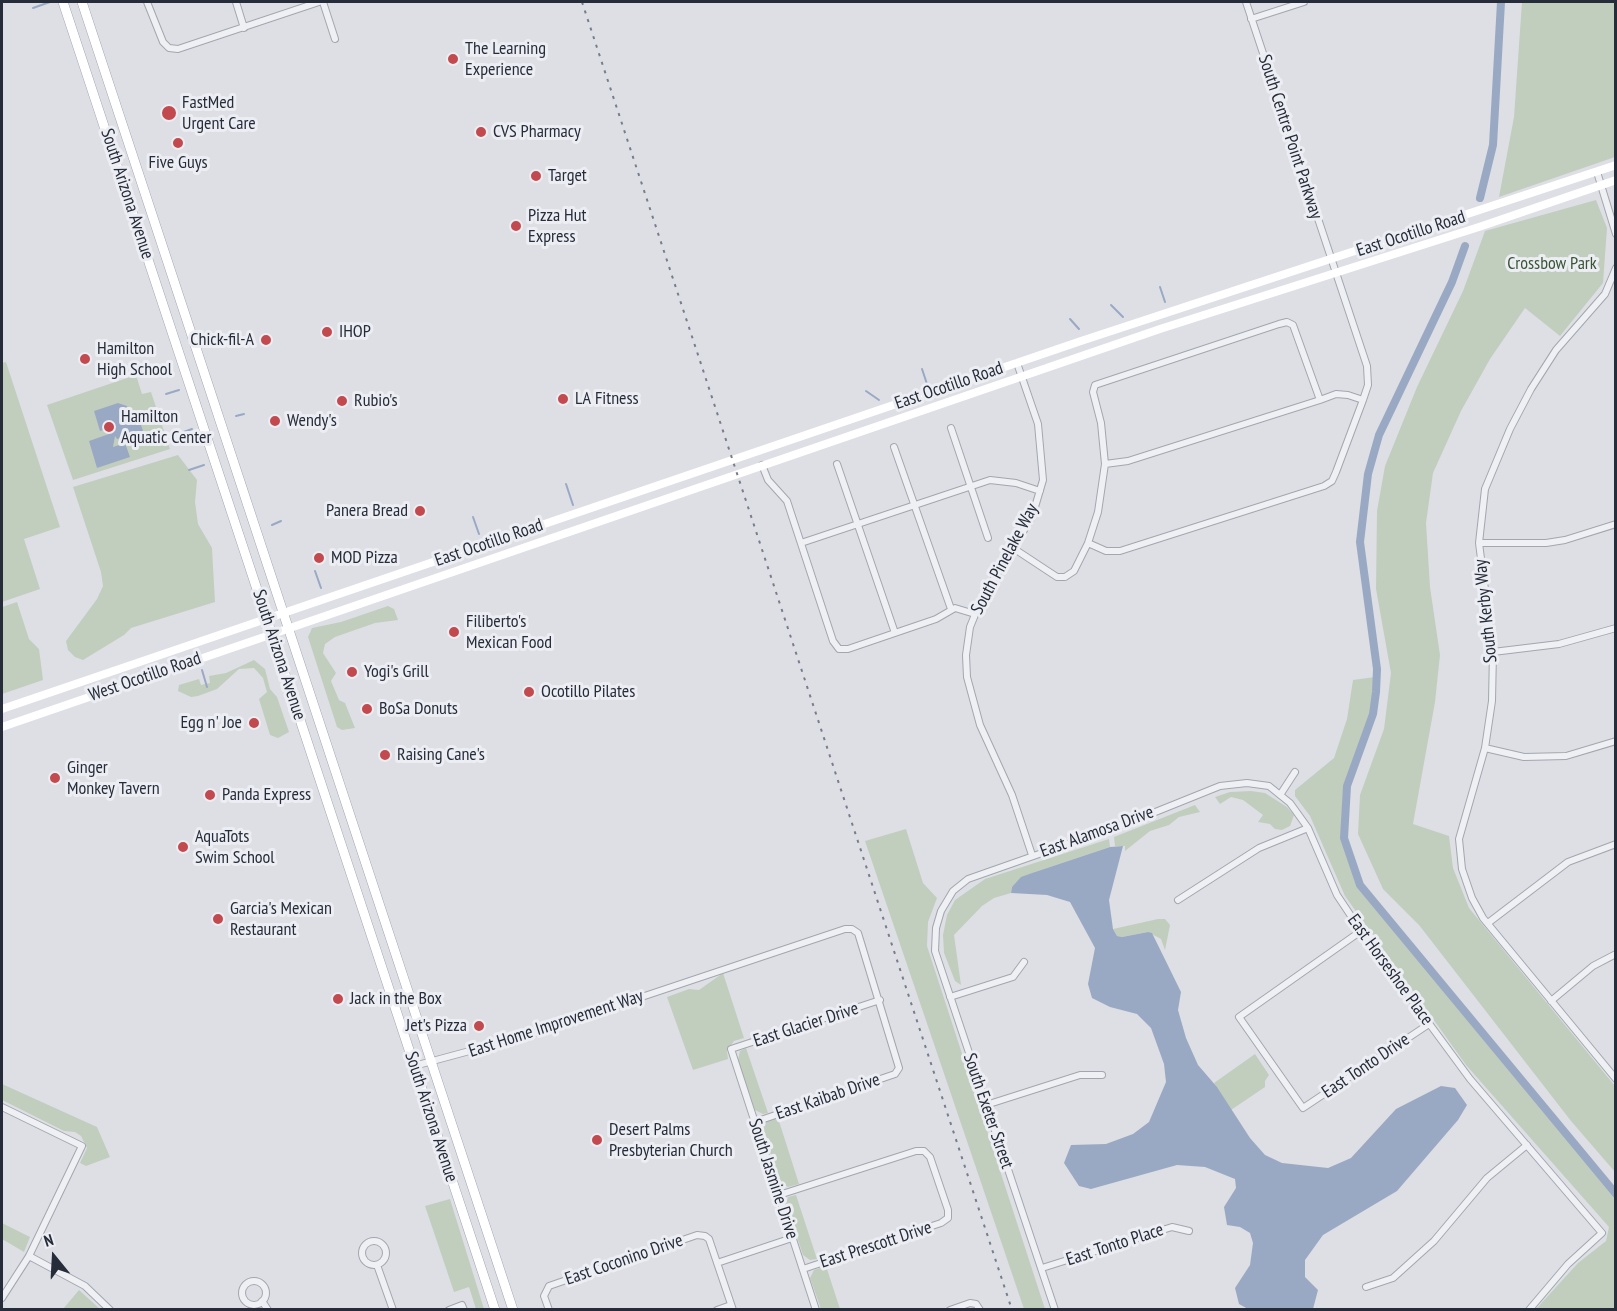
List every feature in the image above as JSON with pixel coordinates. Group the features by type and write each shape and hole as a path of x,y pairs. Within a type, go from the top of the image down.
{"main road":[{"name":"South Arizona Avenue","path":"63,2 495,1310"},
{"name":"South Arizona Avenue","path":"82,2 513,1310"},
{"name":"East Ocotillo Road","path":"285,614 1017,363 1462,218 1616,165"},
{"name":"East Ocotillo Road","path":"289,627 1160,329 1482,226 1616,180"},
{"path":"465,551 470,565"},
{"name":"West Ocotillo Road","path":"2,709 285,614"},
{"name":"West Ocotillo Road","path":"2,727 289,627"}],"street":[{"path":"147,2 158,34 170,48 177,49 321,2 335,39"},
{"path":"236,2 244,28"},
{"name":"South Centre Point Parkway","path":"1088,543 1106,551 1120,552 1324,486 1332,481 1336,472 1368,385 1367,366 1246,2"},
{"path":"1251,19 1304,2"},
{"path":"1597,172 1615,232"},
{"name":"South Kerby Way","path":"1616,268 1613,287 1556,350 1517,414 1485,489 1479,543 1493,652 1492,701 1485,748 1459,839 1462,869 1472,898 1488,923 1616,1080"},
{"path":"1013,548 1057,577 1065,577 1074,571 1088,543 1098,512 1105,464 1101,423 1094,392 1095,385 1287,322 1293,325 1298,334 1320,400"},
{"name":"South Pinelake Way","path":"1017,363 1040,436 1043,480 1032,517 991,583 975,614 966,655 972,704 1012,795 1032,855"},
{"path":"1105,464 1128,461 1336,394 1363,400"},
{"path":"951,428 988,538"},
{"path":"894,447 951,609"},
{"path":"762,465 768,480 787,501 837,647 844,650 936,619 951,609 958,608 975,614"},
{"path":"837,465 894,633"},
{"path":"801,543 970,486 1002,480 1040,491"},
{"path":"1479,543 1545,543 1565,540 1616,524"},
{"path":"1493,652 1559,644 1616,628"},
{"path":"1485,748 1524,757 1566,756 1616,741"},
{"path":"1280,795 1294,772"},
{"name":"East Alamosa Drive","path":"941,911 953,891 968,879 1133,821 1220,786 1247,783 1269,786"},
{"name":"East Horseshoe Place","path":"1269,786 1290,803 1308,828 1337,894 1429,1024 1470,1079 1602,1233 1568,1264 1529,1310"},
{"path":"1178,900 1259,848 1308,828"},
{"path":"1488,923 1550,873 1568,862 1616,844"},
{"name":"South Exeter Street","path":"941,911 936,928 935,951 1055,1310"},
{"name":"East Home Improvement Way","path":"414,1066 525,1036 845,929 852,929 858,933 880,1000"},
{"name":"East Tonto Drive","path":"1361,931 1239,1017 1303,1108 1429,1024"},
{"path":"1551,1001 1593,966 1616,954"},
{"path":"950,997 1012,977 1024,962"},
{"name":"East Glacier Drive","path":"731,1049 880,1000"},
{"name":"East Kaibab Drive","path":"755,1122 895,1074 899,1068 880,1000"},
{"name":"South Jasmine Drive","path":"731,1049 816,1310"},
{"path":"986,1105 1080,1075 1102,1075"},
{"path":"2,1107 82,1146 28,1256 2,1298"},
{"path":"1366,1287 1393,1278 1434,1242 1487,1178 1527,1145"},
{"name":"East Prescott Drive","path":"779,1195 916,1151 924,1151 930,1157 948,1210 948,1218 941,1223 803,1269"},
{"name":"East Tonto Place","path":"1042,1268 1172,1227 1189,1231"},
{"name":"East Coconino Drive","path":"549,1310 545,1290 549,1286 697,1235 705,1236 717,1263"},
{"path":"717,1310 732,1307 717,1263 792,1238"},
{"path":"370,1242 378,1242 386,1250 384,1261 377,1265 367,1263 362,1257 362,1250 370,1242"},
{"path":"28,1256 85,1286 110,1310"},
{"path":"377,1265 393,1310"},
{"path":"257,1281 264,1286 266,1294 262,1301 250,1305 244,1300 241,1293 246,1283 257,1281"},
{"path":"262,1301 268,1310"},
{"path":"950,1310 969,1303 978,1307"},
{"path":"450,1310 463,1307"}],"green space":[{"path":"1522,2 1615,2 1615,157 1499,197 1514,117"},
{"name":"Crossbow Park","path":"1596,200 1607,228 1603,283 1560,336 1525,308 1490,359 1461,411 1433,473 1426,523 1430,587 1440,655 1435,702 1413,824 1449,836 1453,868 1469,908 1615,1086 1615,1172 1571,1121 1419,925 1383,889 1358,834 1360,795 1384,729 1391,673 1376,589 1377,511 1385,466 1417,387 1463,291 1485,231"},
{"path":"6,362 60,527 24,539 40,589 2,602 2,363"},
{"name":"Hamilton Aquatic Center","path":"136,375 142,394 151,392 170,449 73,480 47,405"},
{"path":"178,455 197,480 195,502 198,524 212,548 215,602 131,628 124,635 83,660 75,657 68,650 66,641 97,599 103,586 101,572 73,487"},
{"path":"17,602 29,639 39,649 43,680 2,694 2,607"},
{"path":"388,606 394,609 398,620 375,623 335,637 325,644 323,653 336,673 331,681 339,700 345,703 355,728 342,730 337,727 308,637 312,628 341,622"},
{"path":"254,660 265,669 270,689 277,697 289,732 278,738 270,735 259,699 267,692 263,678 254,668 239,669 217,689 198,696 191,697 178,691 179,685 199,679 201,685 210,683 209,676 226,673"},
{"path":"1375,677 1372,713 1349,774 1343,805 1342,831 1352,869 1359,884 1376,906 1615,1197 1615,1309 1536,1309 1578,1263 1606,1241 1609,1227 1466,1065 1345,896 1310,816 1295,796 1295,790 1334,758 1347,719 1353,680"},
{"path":"1230,792 1265,793 1287,807 1294,815 1290,826 1282,830 1275,829 1270,824 1258,822 1263,815 1243,800 1231,797 1220,804 1215,797"},
{"path":"1195,805 1200,812 1179,817 1169,825 1150,831 1125,851 1125,846 1115,846 1114,837"},
{"path":"906,829 923,883 937,898 928,922 927,946 1045,1309 1024,1309 865,841"},
{"path":"1109,839 1110,847 1035,872 1012,887 1011,893 994,898 982,906 954,935 961,985 955,981 944,953 943,935 947,915 955,900 985,879"},
{"path":"1165,919 1170,925 1165,950 1161,939 1148,932 1122,937 1117,936 1113,929"},
{"path":"723,973 744,1038 734,1041 727,1051 728,1059 693,1070 667,997 689,989 699,990"},
{"path":"746,1048 768,1113 763,1114 755,1110 738,1060 740,1051"},
{"path":"1255,1054 1269,1075 1265,1081 1265,1087 1231,1110 1214,1083"},
{"path":"2,1084 97,1127 110,1157 86,1166 80,1163 87,1148 81,1136 75,1132 64,1131 2,1100"},
{"path":"778,1118 799,1184 788,1187 780,1182 763,1131 765,1122"},
{"path":"796,1195 817,1259 810,1260 803,1255 786,1204 788,1197"},
{"path":"450,1199 484,1309 476,1309 469,1287 454,1292 425,1206"},
{"path":"2,1223 30,1237 24,1252 2,1239"},
{"path":"826,1266 840,1309 821,1309 810,1278 814,1270"},
{"path":"79,1290 100,1309 63,1309"}],"water":[{"path":"118,403 127,406 133,421 139,419 144,434 134,440 128,436 117,439 115,436 113,447 125,443 130,457 97,468 89,441 109,434 107,429 100,431 94,411"},
{"path":"1123,846 1109,900 1113,929 1117,936 1122,937 1152,933 1181,992 1178,1010 1186,1038 1198,1065 1217,1087 1250,1138 1265,1155 1282,1163 1328,1168 1351,1158 1396,1109 1441,1086 1455,1088 1467,1105 1458,1120 1397,1191 1323,1235 1305,1260 1305,1277 1318,1290 1313,1309 1248,1309 1239,1304 1235,1288 1250,1265 1253,1243 1250,1233 1240,1227 1227,1225 1224,1207 1236,1188 1235,1179 1205,1167 1177,1165 1091,1189 1079,1186 1064,1163 1071,1145 1106,1144 1133,1134 1149,1122 1166,1082 1164,1064 1151,1028 1137,1014 1110,1007 1092,998 1088,984 1095,948 1070,902 1047,895 1011,893 1012,887 1021,877 1110,847"}],"waterway":[{"path":"33,8 50,2"},
{"path":"1480,198 1493,145 1501,2"},
{"path":"1465,246 1452,282 1379,435 1368,474 1360,542 1377,669 1376,692 1373,714 1347,786 1344,838 1360,885 1616,1194"},
{"path":"1160,287 1165,302"},
{"path":"1111,305 1123,317"},
{"path":"1070,319 1079,329"},
{"path":"922,369 927,384"},
{"path":"166,394 179,390"},
{"path":"866,391 879,400"},
{"path":"236,416 244,414"},
{"path":"181,433 192,429"},
{"path":"189,470 204,465"},
{"path":"566,484 573,505"},
{"path":"473,517 479,534"},
{"path":"272,525 281,521"},
{"path":"315,571 321,588"},
{"path":"202,670 207,687"}],"railway":[{"path":"582,2 1012,1310"}],"place":[{"name":"The Learning Experience","path":"453,59"},
{"name":"FastMed Urgent Care","path":"169,113"},
{"name":"CVS Pharmacy","path":"481,132"},
{"name":"Five Guys","path":"178,143"},
{"name":"Target","path":"536,176"},
{"name":"Pizza Hut Express","path":"516,226"},
{"name":"IHOP","path":"327,332"},
{"name":"Chick-fil-A","path":"266,340"},
{"name":"Hamilton High School","path":"85,359"},
{"name":"LA Fitness","path":"563,399"},
{"name":"Rubio's","path":"342,401"},
{"name":"Wendy's","path":"275,421"},
{"name":"Hamilton Aquatic Center","path":"109,427"},
{"name":"Panera Bread","path":"420,511"},
{"name":"MOD Pizza","path":"319,558"},
{"name":"Filiberto's Mexican Food","path":"454,632"},
{"name":"Yogi's Grill","path":"352,672"},
{"name":"Ocotillo Pilates","path":"529,692"},
{"name":"BoSa Donuts","path":"367,709"},
{"name":"Egg n' Joe","path":"254,723"},
{"name":"Raising Cane's","path":"385,755"},
{"name":"Ginger Monkey Tavern","path":"55,778"},
{"name":"Panda Express","path":"210,795"},
{"name":"AquaTots Swim School","path":"183,847"},
{"name":"Garcia's Mexican Restaurant","path":"218,919"},
{"name":"Jack in the Box","path":"338,999"},
{"name":"Jet's Pizza","path":"479,1026"},
{"name":"Desert Palms Presbyterian Church","path":"597,1140"}]}
